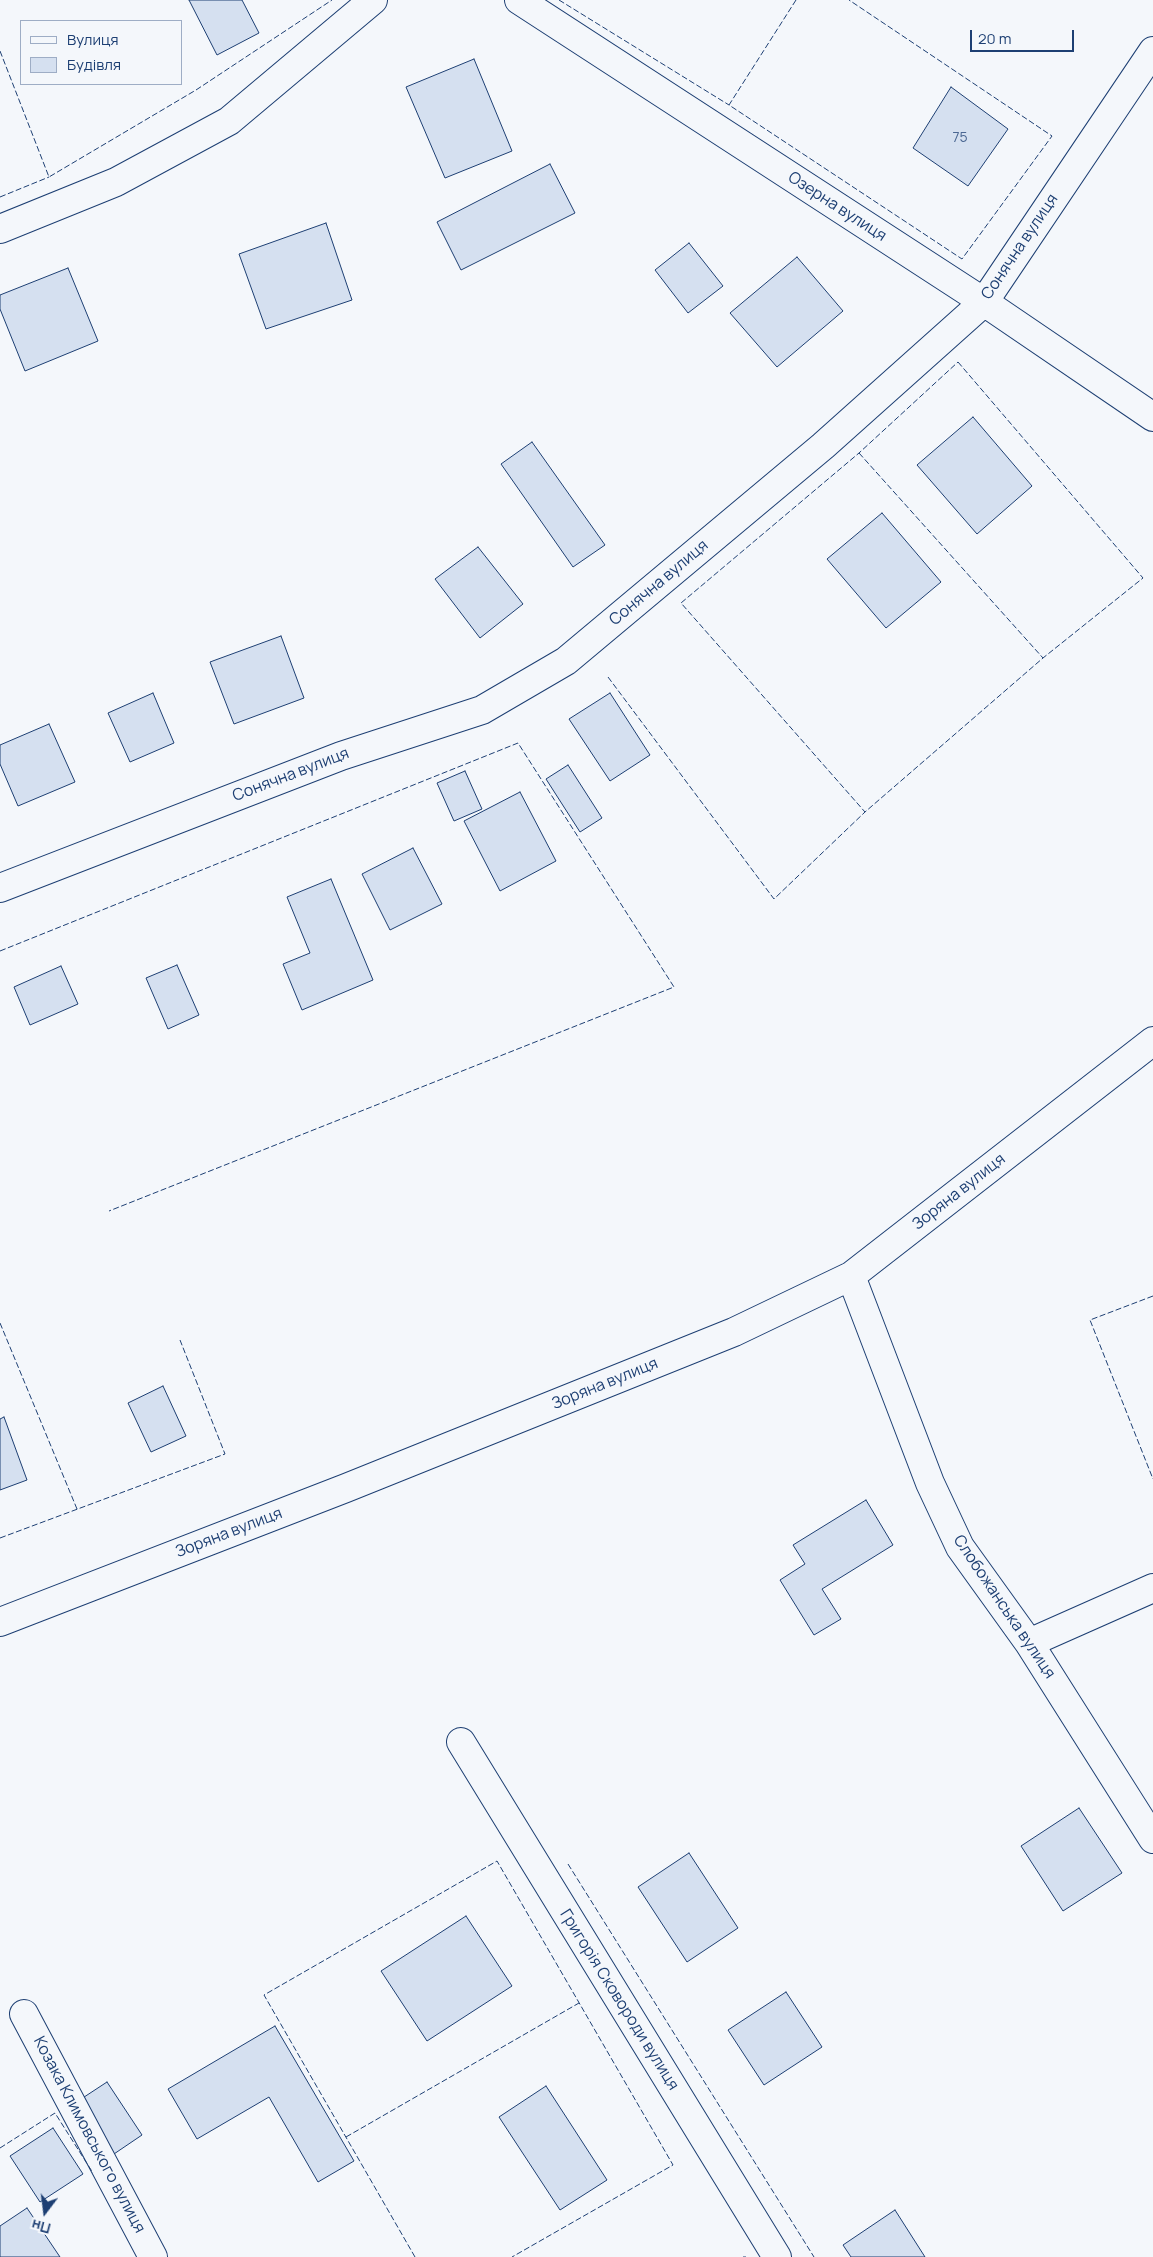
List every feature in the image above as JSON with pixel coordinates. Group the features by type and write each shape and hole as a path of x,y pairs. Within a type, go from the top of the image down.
{"street":[{"path":"0,229 116,182 229,121 373,0"},
{"name":"Озерна вулиця","path":"519,0 984,302 1153,417"},
{"name":"Сонячна вулиця","path":"0,888 341,756 482,710 566,661 823,446 984,302 1153,51"},
{"name":"Зоряна вулиця","path":"0,1622 346,1488 734,1332 851,1276 1153,1041"},
{"name":"Слобожанська вулиця","path":"851,1276 930,1484 960,1547 1029,1643 1153,1839"},
{"path":"1029,1643 1153,1588"},
{"name":"Григорія Сковороди вулиця","path":"461,1742 777,2257"},
{"name":"Козака Климовського вулиця","path":"24,2014 153,2257"}],"building":[{"path":"189,0 242,0 259,33 217,55"},
{"path":"474,59 512,151 445,178 406,87"},
{"path":"951,87 1008,129 968,186 913,148"},
{"path":"550,164 575,213 461,270 437,222"},
{"path":"326,223 352,300 266,329 239,254"},
{"path":"689,243 723,286 688,313 655,270"},
{"path":"797,257 843,311 777,367 730,313"},
{"path":"68,268 98,341 25,371 0,309 0,295"},
{"path":"973,417 1032,486 977,534 917,465"},
{"path":"532,442 605,545 573,567 501,464"},
{"path":"882,513 941,582 886,628 827,559"},
{"path":"478,547 523,604 480,638 435,579"},
{"path":"281,636 304,698 234,724 210,662"},
{"path":"153,693 174,743 130,762 108,713"},
{"path":"610,693 650,755 610,781 569,719"},
{"path":"49,724 75,782 18,806 0,764 0,745"},
{"path":"568,765 602,818 580,832 546,779"},
{"path":"465,771 482,809 454,821 437,783"},
{"path":"520,792 556,861 500,891 464,821"},
{"path":"413,848 442,904 390,930 362,874"},
{"path":"331,879 373,980 302,1010 283,964 310,953 287,897"},
{"path":"177,965 199,1015 168,1029 146,978"},
{"path":"61,966 78,1004 30,1025 14,987"},
{"path":"163,1386 186,1436 151,1452 128,1403"},
{"path":"4,1417 27,1480 0,1490 0,1419"},
{"path":"866,1500 893,1545 822,1589 841,1619 814,1635 780,1580 805,1564 793,1545"},
{"path":"1079,1808 1122,1873 1063,1911 1021,1846"},
{"path":"689,1853 738,1928 687,1962 638,1887"},
{"path":"466,1916 512,1986 427,2041 381,1971"},
{"path":"786,1992 822,2047 764,2085 728,2030"},
{"path":"275,2026 354,2161 318,2182 269,2097 197,2139 168,2089"},
{"path":"107,2082 142,2135 111,2156 75,2103"},
{"path":"546,2086 607,2180 560,2210 499,2117"},
{"path":"53,2128 83,2174 40,2202 10,2156"},
{"path":"27,2208 60,2257 0,2257 0,2226"},
{"path":"895,2210 925,2257 851,2257 843,2245"}],"fence":[{"path":"0,51 49,177 196,90 332,0"},
{"path":"559,0 729,105"},
{"path":"796,0 729,105 962,259 1052,136 849,0"},
{"path":"0,197 49,177"},
{"path":"958,362 1143,578 1043,658 865,812 681,603 859,453 958,362"},
{"path":"859,453 1043,658"},
{"path":"608,677 774,899 865,812"},
{"path":"0,951 518,743 674,987 109,1211"},
{"path":"1153,1296 1090,1320 1153,1479"},
{"path":"0,1323 77,1509"},
{"path":"0,1538 225,1454 180,1340"},
{"path":"415,2257 264,1995 497,1861 673,2165 512,2257"},
{"path":"568,1864 814,2257"},
{"path":"346,2137 579,2003"},
{"path":"0,2148 55,2113 93,2173"}]}
